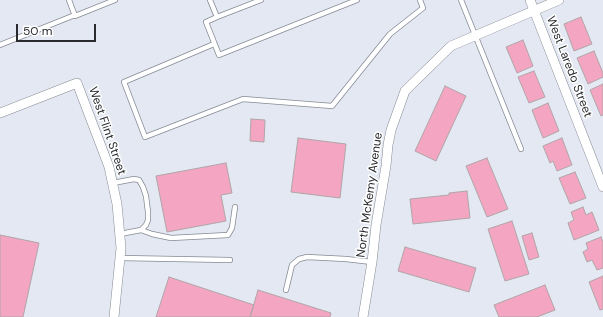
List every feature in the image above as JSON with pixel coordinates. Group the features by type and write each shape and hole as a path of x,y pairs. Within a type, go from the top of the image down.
{"street":[{"name":"West Laredo Street","path":"530,0 603,187"},
{"name":"North McKemy Avenue","path":"363,317 388,145 391,130 405,91 451,46 559,0"},
{"name":"West Flint Street","path":"0,113 77,83 109,167 117,204 121,248 114,317"}],"lane":[{"path":"69,0 75,15"},
{"path":"0,45 115,0"},
{"path":"210,0 217,17"},
{"path":"261,0 206,22 219,55 357,0"},
{"path":"214,44 124,82 145,137 243,99 332,106 390,34 423,8 420,0"},
{"path":"461,0 521,150"},
{"path":"112,183 134,179 139,180 146,196 148,220 146,225 140,230 120,234"},
{"path":"140,230 172,238 228,235 232,228 235,207"},
{"path":"286,290 292,265 299,260 308,257 372,262"},
{"path":"120,258 230,260"}],"building":[{"path":"581,17 592,44 574,51 564,24"},
{"path":"523,40 533,66 517,73 506,47"},
{"path":"594,51 603,73 603,77 588,84 577,58"},
{"path":"534,71 545,97 529,103 518,77"},
{"path":"603,84 603,115 601,116 590,90"},
{"path":"445,86 466,96 436,161 415,151"},
{"path":"548,103 559,131 543,138 532,110"},
{"path":"251,119 265,120 264,142 250,141"},
{"path":"298,138 346,144 340,198 291,192"},
{"path":"562,138 572,165 557,171 553,161 550,163 543,146"},
{"path":"487,158 508,209 487,217 466,166"},
{"path":"226,163 232,193 221,195 226,221 167,232 156,176"},
{"path":"575,172 586,198 570,204 559,178"},
{"path":"467,191 470,218 413,224 410,199 449,195 449,193"},
{"path":"583,207 586,215 592,212 599,230 574,240 568,223 574,220 571,212"},
{"path":"512,221 529,274 505,281 488,229"},
{"path":"532,233 539,257 529,260 522,236"},
{"path":"0,235 39,243 23,317 0,317"},
{"path":"601,237 603,242 603,268 597,270 592,260 587,262 583,252 588,249 586,243"},
{"path":"405,247 476,268 469,292 398,271"},
{"path":"603,276 603,309 600,310 589,282"},
{"path":"169,277 254,305 250,317 156,317"},
{"path":"545,285 555,310 537,317 499,317 494,305"},
{"path":"258,290 331,313 330,317 250,317"}]}
